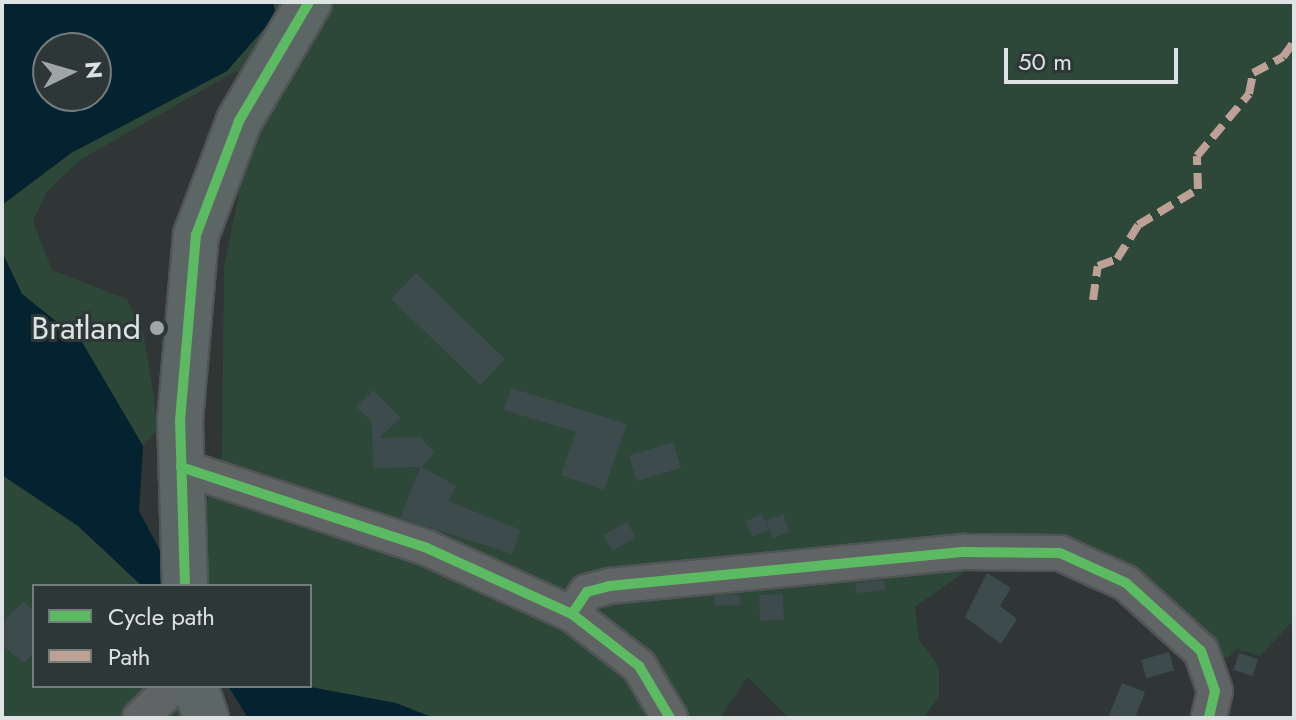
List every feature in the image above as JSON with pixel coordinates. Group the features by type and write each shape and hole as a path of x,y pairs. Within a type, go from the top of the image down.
{"main road":[{"path":"184,584 181,467 196,235 239,121 309,2"},
{"path":"196,688 206,718"}],"street":[{"path":"181,467 427,548 572,614 639,666 670,718"},
{"path":"572,614 587,592 609,586 1047,550 1126,583 1201,651 1213,674 1209,718"},
{"path":"140,718 172,688"}],"green space":[{"path":"273,2 1294,2 1294,620 1260,656 1236,649 1228,658 1214,655 1189,624 1007,543 915,607 919,640 939,667 939,697 923,718 789,718 748,677 720,718 434,718 312,688 312,584 202,584 207,502 222,454 224,267 244,168 268,112 236,71 80,160 46,193 33,221 52,270 127,299 143,332 154,396 157,430 143,446 82,342 22,294 2,252 2,205 71,153 227,71 276,15"},
{"path":"2,475 78,526 140,584 32,584 32,688 198,688 190,718 2,718"}],"water":[{"path":"2,2 273,2 276,15 227,71 71,153 2,205"},
{"path":"2,252 22,294 82,342 143,446 139,511 178,584 140,584 78,526 2,475"},
{"path":"312,687 396,703 434,718 248,718 229,688"}],"building":[{"path":"416,273 505,359 480,385 391,299"},
{"path":"511,388 627,424 604,490 561,475 576,432 504,410"},
{"path":"373,390 401,418 379,438 420,437 434,452 422,467 456,486 448,501 521,530 512,554 400,518 420,467 373,468 372,422 356,407"},
{"path":"673,442 681,468 637,481 629,455"},
{"path":"762,514 769,530 752,537 746,521"},
{"path":"783,514 790,532 773,538 766,520"},
{"path":"627,522 636,538 612,551 603,535"},
{"path":"987,573 1011,588 1000,606 1017,619 1001,644 965,617"},
{"path":"884,580 885,590 856,593 855,583"},
{"path":"739,594 741,605 715,606 714,596"},
{"path":"783,594 784,620 760,621 759,595"},
{"path":"23,602 32,609 32,654 25,663 2,646 2,622"},
{"path":"1169,652 1174,670 1146,678 1141,660"},
{"path":"1239,653 1258,659 1252,676 1233,670"},
{"path":"1122,683 1145,692 1135,718 1108,718"}],"marked path":[{"path":"1093,300 1098,266 1117,259 1138,225 1198,189 1197,156 1249,94 1253,73 1283,57 1294,42"}],"cycle path":[{"path":"185,584 180,421 196,235 239,121 309,2"},
{"path":"181,467 427,548 572,614 639,666 670,718"},
{"path":"572,614 587,592 609,586 964,552 1060,553 1126,583 1201,651 1215,691 1209,718"}],"place":[{"name":"Bratland","path":"157,328"}]}
